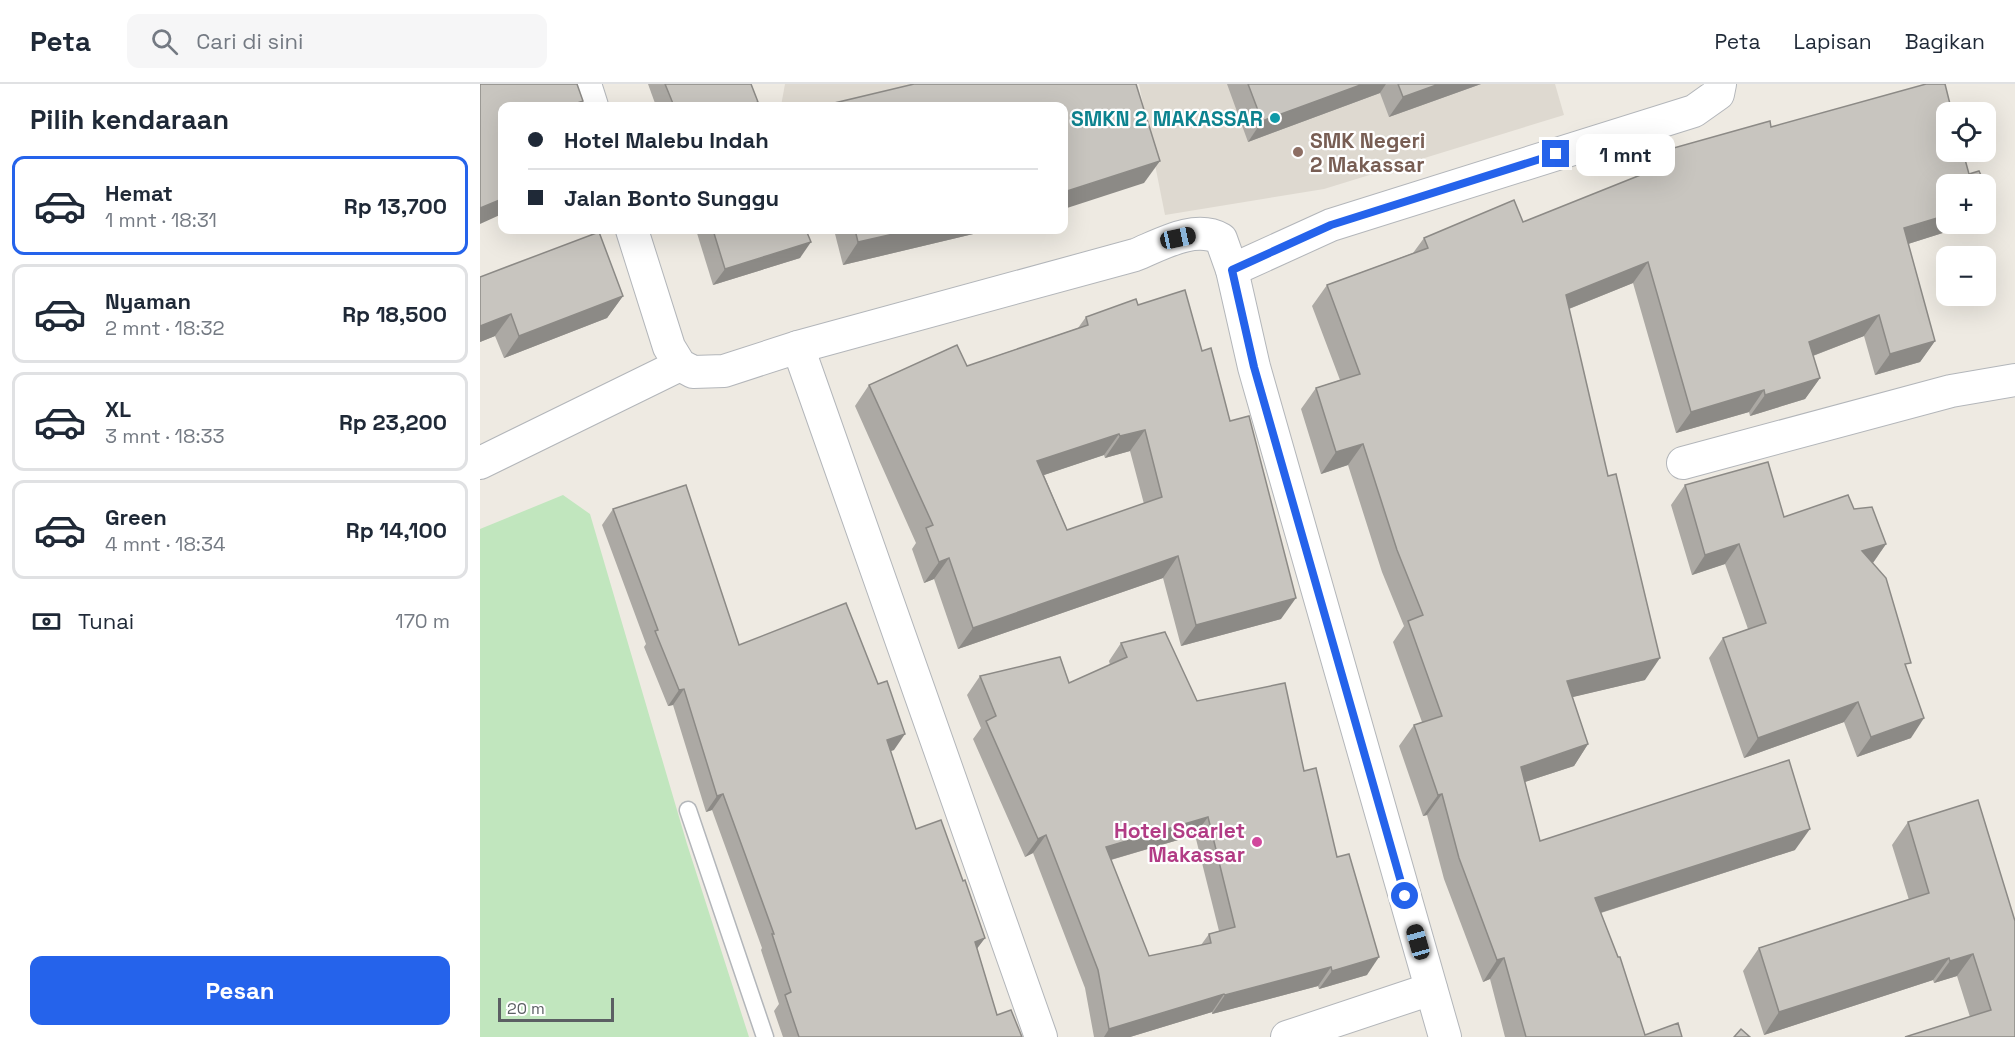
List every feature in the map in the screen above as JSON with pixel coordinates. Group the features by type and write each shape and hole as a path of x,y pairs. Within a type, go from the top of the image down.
{"street":[{"path":"585,84 591,102"},
{"path":"1232,270 1331,225 1694,111 1718,94 1720,84"},
{"path":"633,234 669,347 680,365 693,372 724,370 798,346 1135,255 1178,238 1204,233 1213,234 1221,239 1232,270 1254,367 1445,1037"},
{"path":"798,346 1041,1037"},
{"path":"480,463 680,365"},
{"path":"1683,463 1951,391 2015,380"},
{"path":"1287,1037 1431,988"}],"lane":[{"path":"688,810 765,1037"}],"shaded area":[{"path":"785,84 927,84 875,102 782,102"},
{"name":"SMK Negeri 2 Makassar","path":"1139,84 1555,84 1564,115 1324,189 1165,215"}],"green space":[{"path":"563,495 590,514 687,844 749,1037 480,1037 480,529"}],"building":[{"path":"480,84 577,84 583,101 580,102 498,102 498,201 480,208"},
{"path":"665,84 751,84 758,102 672,102"},
{"path":"914,84 1136,84 1160,161 1068,191 1068,102 839,102"},
{"path":"1248,84 1363,84 1262,121"},
{"path":"1398,84 1439,84 1403,97"},
{"path":"1926,84 1945,84 1950,102 1936,102 1936,162 1966,162 1969,174 1936,174 1936,218 1904,228 1935,341 1890,354 1879,315 1809,342 1820,378 1765,395 1764,390 1691,412 1648,262 1566,295 1608,476 1616,474 1660,658 1567,681 1588,744 1521,767 1540,841 1789,760 1810,829 1595,898 1618,957 1620,957 1645,1035 1678,1023 1682,1037 1526,1037 1504,958 1497,960 1459,858 1442,794 1438,795 1414,725 1442,716 1408,621 1423,615 1397,550 1363,444 1336,452 1316,388 1360,374 1327,285 1428,248 1424,238 1514,200 1523,222 1673,162 1670,149 1770,121 1771,127"},
{"path":"594,234 600,234 623,296 519,336 511,314 480,326 480,277"},
{"path":"714,234 808,234 811,242 725,269"},
{"path":"856,234 893,234 858,242"},
{"path":"1185,290 1202,351 1211,348 1230,421 1249,416 1296,598 1196,625 1178,556 973,628 949,558 939,562 926,528 933,525 869,385 957,345 967,366 1088,325 1086,317 1136,299 1138,305","holes":["1145,430 1162,497 1067,530 1037,461 1119,434 1120,436"]},
{"path":"1768,462 1784,517 1848,495 1854,509 1872,507 1886,544 1862,551 1886,578 1911,663 1905,664 1924,718 1871,737 1858,702 1758,738 1723,638 1766,623 1739,544 1705,555 1685,485"},
{"path":"686,485 739,645 846,603 878,684 887,681 905,734 887,740 916,829 941,820 985,938 975,942 997,1015 1011,1010 1022,1037 799,1037 785,995 791,992 772,934 774,934 723,794 717,796 684,689 679,690 655,631 658,630 613,509"},
{"path":"1165,632 1197,701 1285,683 1304,771 1316,768 1337,857 1349,854 1379,957 1332,971 1331,967 1224,994 1109,1029 1098,970 1046,835 1038,839 986,721 996,716 980,676 1060,657 1069,683 1127,657 1121,643","holes":["1208,817 1235,927 1209,934 1211,943 1149,956 1106,847"]},
{"path":"1978,800 2015,921 2015,1037 1905,1037 1991,1010 1973,954 1950,961 1949,958 1779,1012 1759,948 1929,893 1908,822"},
{"path":"1741,1029 1750,1037 1734,1037"}],"place":[{"name":"SMKN 2 MAKASSAR","path":"1275,118"},
{"name":"SMK Negeri 2 Makassar","path":"1298,152"},
{"name":"Hotel Scarlet Makassar","path":"1257,842"}],"route":[{"path":"1405,896 1254,367 1232,270 1331,225 1556,154"}]}
